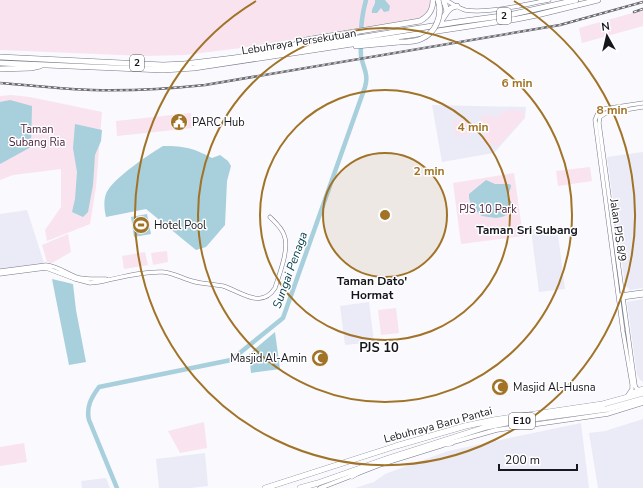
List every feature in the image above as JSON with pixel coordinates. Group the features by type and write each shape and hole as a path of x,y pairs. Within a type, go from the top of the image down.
{"highway":[{"path":"350,36 420,20 429,14 432,9 433,0"},
{"path":"440,0 445,4 447,12"},
{"path":"346,44 356,46 412,41 425,37 431,32 438,21 440,0"},
{"name":"Lebuhraya Persekutuan","path":"0,57 163,65 184,64 283,50 350,36 373,35 439,24 509,15 576,0"},
{"name":"Lebuhraya Persekutuan","path":"0,62 143,69 184,69 235,63 346,44 537,15 598,0"},
{"path":"439,24 451,8 457,6"},
{"path":"0,69 31,68 46,65"},
{"path":"607,414 628,395 642,391"},
{"name":"Lebuhraya Baru Pantai","path":"265,488 396,446 465,426 494,420 617,404 642,391"},
{"name":"Lebuhraya Baru Pantai","path":"300,488 475,430 499,424 580,414 643,399"},
{"path":"430,445 451,443"},
{"path":"352,476 367,465"},
{"path":"304,476 310,480 310,483 306,487"}],"main road":[{"path":"320,488 382,464 496,430 607,414 634,406 643,405"}],"street":[{"path":"446,0 464,9 471,10 494,9 549,0"},
{"path":"595,118 603,109 643,103"},
{"path":"595,118 606,113 643,107"},
{"name":"Jalan PJS 8/9","path":"600,117 599,121 635,387 642,391"},
{"name":"Jalan PJS 8/9","path":"595,118 618,297 632,384 632,389 628,395"},
{"path":"599,155 604,154"},
{"path":"0,273 46,265 51,265 77,277 90,280 111,280 150,272 164,272 193,282 225,287 249,298 265,297 272,294 275,288 286,240 284,234 270,217"},
{"path":"618,297 643,292"},
{"path":"623,296 643,295"}],"shaded area":[{"path":"432,105 526,107 525,118 494,153 442,162"},
{"path":"643,152 643,288 630,290 625,285 607,157"},
{"path":"27,210 44,263 0,270 0,214"},
{"path":"557,227 565,289 539,292 531,230"},
{"path":"643,299 643,382 637,375 627,302"},
{"path":"369,302 374,342 345,345 340,306"},
{"path":"643,419 643,488 598,488 589,433 605,431"},
{"path":"581,423 589,488 355,488 374,482 385,474 448,451"},
{"path":"205,453 208,486 190,488 159,488 156,459"},
{"path":"106,478 110,488 82,488 81,481"}],"green space":[{"path":"0,0 432,0 429,11 422,17 414,20 241,48 185,55 145,56 0,50"},
{"path":"643,10 643,26 582,43 579,28"},
{"name":"Taman Subang Ria","path":"11,95 30,97 102,112 96,187 90,224 47,241 45,230 61,207 61,169 13,175 0,180 0,96"},
{"path":"508,110 524,111 524,118 499,146 485,143 481,116 501,116 501,111 507,112"},
{"path":"191,113 193,128 117,136 116,121"},
{"path":"469,119 471,134 455,136 453,121"},
{"path":"590,167 592,181 558,186 556,171"},
{"name":"PJS 10 Park","path":"514,173 523,236 461,244 453,183"},
{"path":"68,234 71,252 52,263 47,262 42,245"},
{"path":"167,251 168,262 153,265 151,253"},
{"path":"145,252 148,265 124,269 122,256"},
{"path":"396,308 399,333 381,335 378,310"},
{"path":"204,422 207,448 180,453 168,431"},
{"path":"24,443 27,462 0,466 0,447"}],"water":[{"path":"375,0 385,0 390,6 389,11 384,12 381,8 377,13 372,13"},
{"path":"10,100 32,106 31,147 0,164 0,102"},
{"path":"75,124 102,130 101,141 95,155 93,185 88,212 83,217 72,212 75,199 77,172 73,148"},
{"path":"163,146 189,148 212,158 220,155 228,161 231,166 227,181 225,225 206,247 196,250 146,209 106,217 104,207 106,193 112,185 133,166"},
{"path":"486,180 495,184 511,185 508,198 513,204 515,208 514,210 517,214 509,214 496,218 482,216 478,213 471,204 469,194"},
{"name":"Hotel Pool","path":"147,214 151,234 134,237 131,217"},
{"path":"52,279 73,284 76,310 86,362 69,365"},
{"path":"275,332 280,369 251,373 249,354"}],"waterway":[{"name":"Sungai Penaga","path":"117,488 88,415 90,403 99,387 231,360 283,318 365,87 366,75 361,56 361,42 362,20 366,0"}],"railway":[{"path":"0,83 92,90 177,88 205,85 560,25 643,2"},
{"path":"634,12 643,9"}],"place":[{"name":"PARC Hub","path":"179,122"},
{"name":"Hotel Pool","path":"141,225"},
{"name":"Masjid Al-Amin","path":"320,358"},
{"name":"Masjid Al-Husna","path":"500,387"}],"district":[{"name":"Taman Sri Subang","path":"527,230"},
{"name":"Taman Dato' Hormat","path":"372,288"},
{"name":"PJS 10","path":"379,348"}]}
